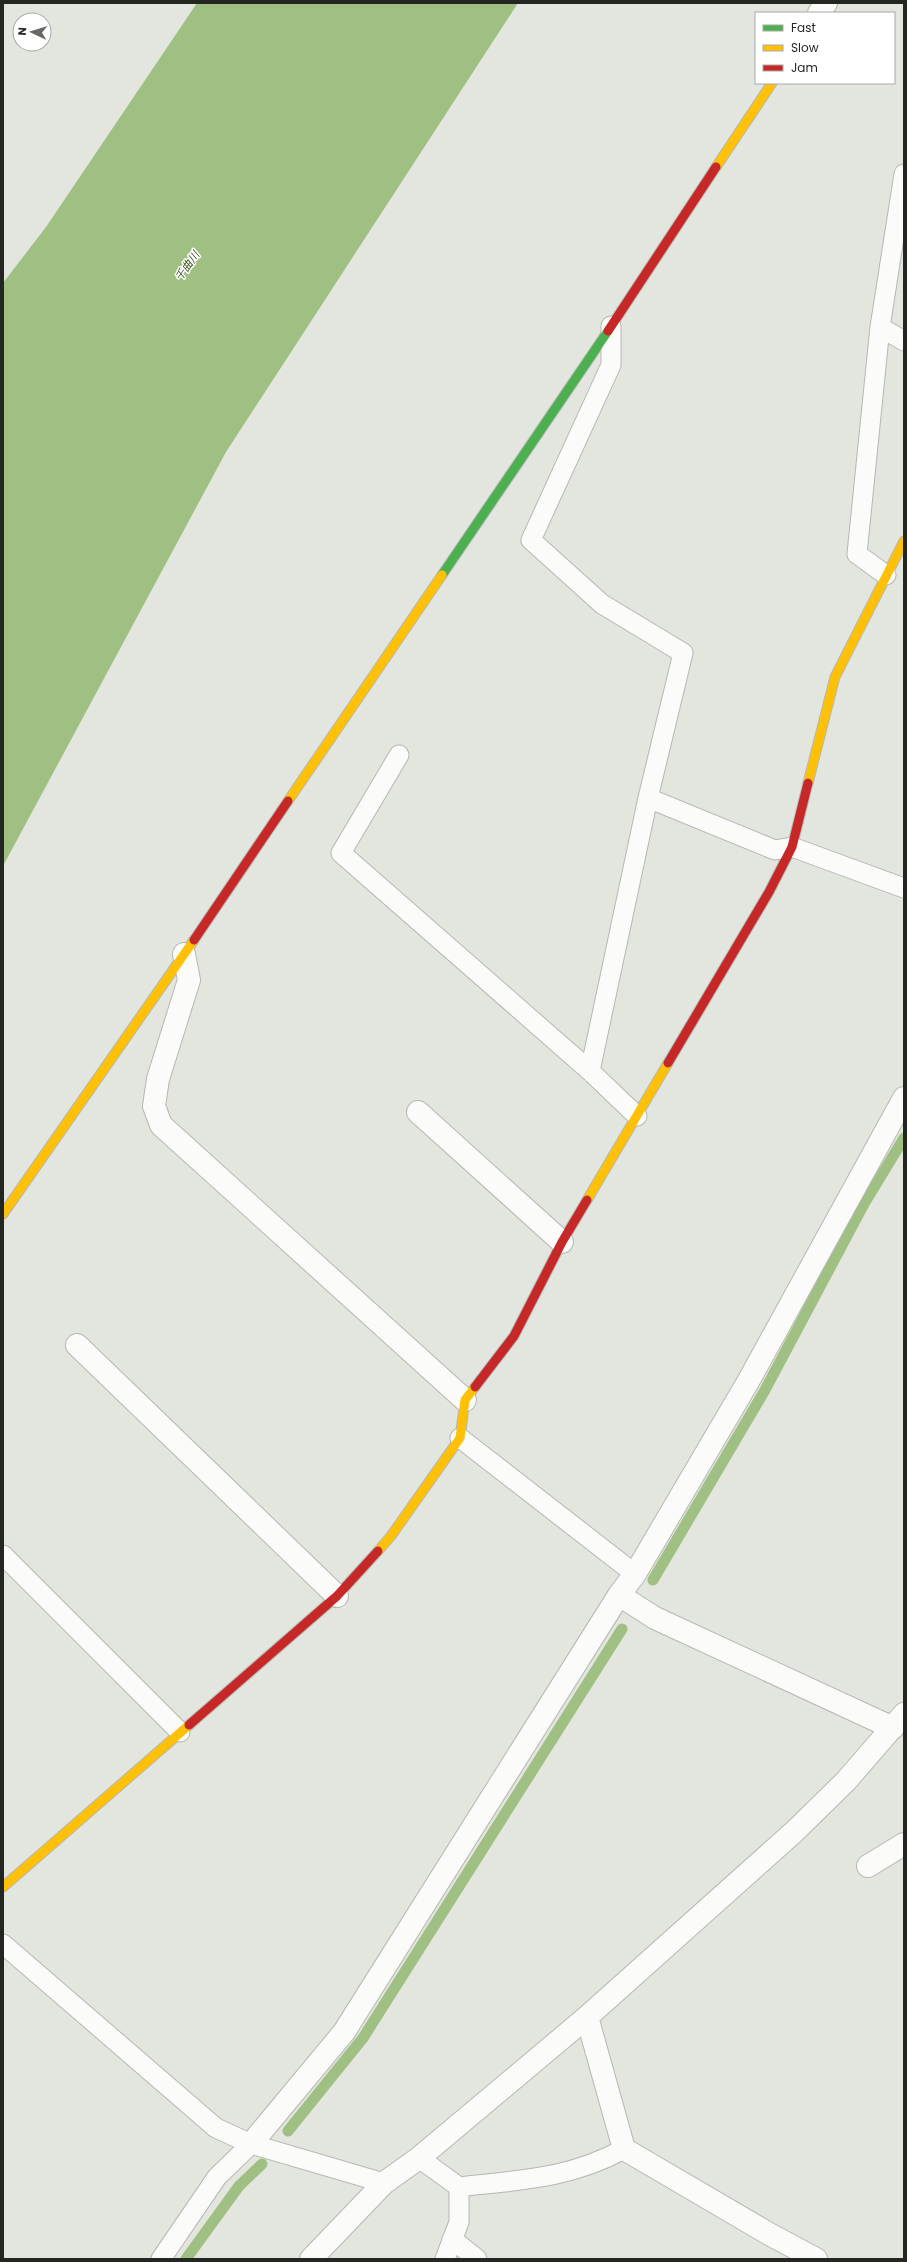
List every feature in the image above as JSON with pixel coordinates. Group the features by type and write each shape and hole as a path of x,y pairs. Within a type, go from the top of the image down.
{"street":[{"path":"820,12 826,3"},
{"path":"3,1214 184,954 610,326 771,84"},
{"path":"3,1887 337,1596 391,1536 460,1438 465,1400 514,1336 562,1242 769,892 792,847 835,677 904,541"},
{"path":"184,954 189,980 158,1079 154,1106 161,1125 465,1400"},
{"path":"252,2144 344,2032 619,1596 635,1574 749,1380 904,1098"},
{"path":"418,1112 562,1242"},
{"path":"77,1345 337,1596"},
{"path":"310,2259 384,2183 419,2158 587,2016 795,1831 846,1781 899,1721 655,1618 619,1596"},
{"path":"868,1866 904,1844"},
{"path":"587,2016 624,2149 771,2235 816,2259"}],"lane":[{"path":"886,575 857,554 880,327 904,174"},
{"path":"590,1071 648,798 682,653 602,604 531,540 611,365 610,326"},
{"path":"880,327 904,341"},
{"path":"399,755 341,853 590,1071 637,1116"},
{"path":"648,798 775,850 792,847 904,888"},
{"path":"460,1438 635,1574"},
{"path":"3,1555 180,1732"},
{"path":"3,1944 216,2128 252,2144 384,2183"},
{"path":"161,2259 217,2177 252,2144"},
{"path":"419,2158 459,2187 544,2178 600,2162 624,2149"},
{"path":"445,2259 459,2222 459,2187"},
{"path":"452,2239 478,2259"}],"water":[{"name":"千曲川","path":"197,3 518,3 226,452 3,866 3,283 46,227"}],"waterway":[{"path":"653,1580 765,1390 864,1204 904,1138"},
{"path":"288,2131 363,2038 622,1629"},
{"path":"186,2259 239,2186 262,2164"}],"traffic: fast":[{"path":"442,575 608,331"}],"traffic: slow":[{"path":"716,167 771,84"},
{"path":"808,783 835,677 904,541"},
{"path":"288,801 442,575"},
{"path":"3,1214 194,940"},
{"path":"587,1200 668,1063"},
{"path":"378,1551 391,1536 460,1438 465,1400 475,1387"},
{"path":"3,1887 189,1725"}],"traffic: jam":[{"path":"608,331 716,167"},
{"path":"668,1063 769,892 792,847 808,783"},
{"path":"194,940 288,801"},
{"path":"475,1387 514,1336 562,1242 587,1200"},
{"path":"189,1725 337,1596 378,1551"}]}
